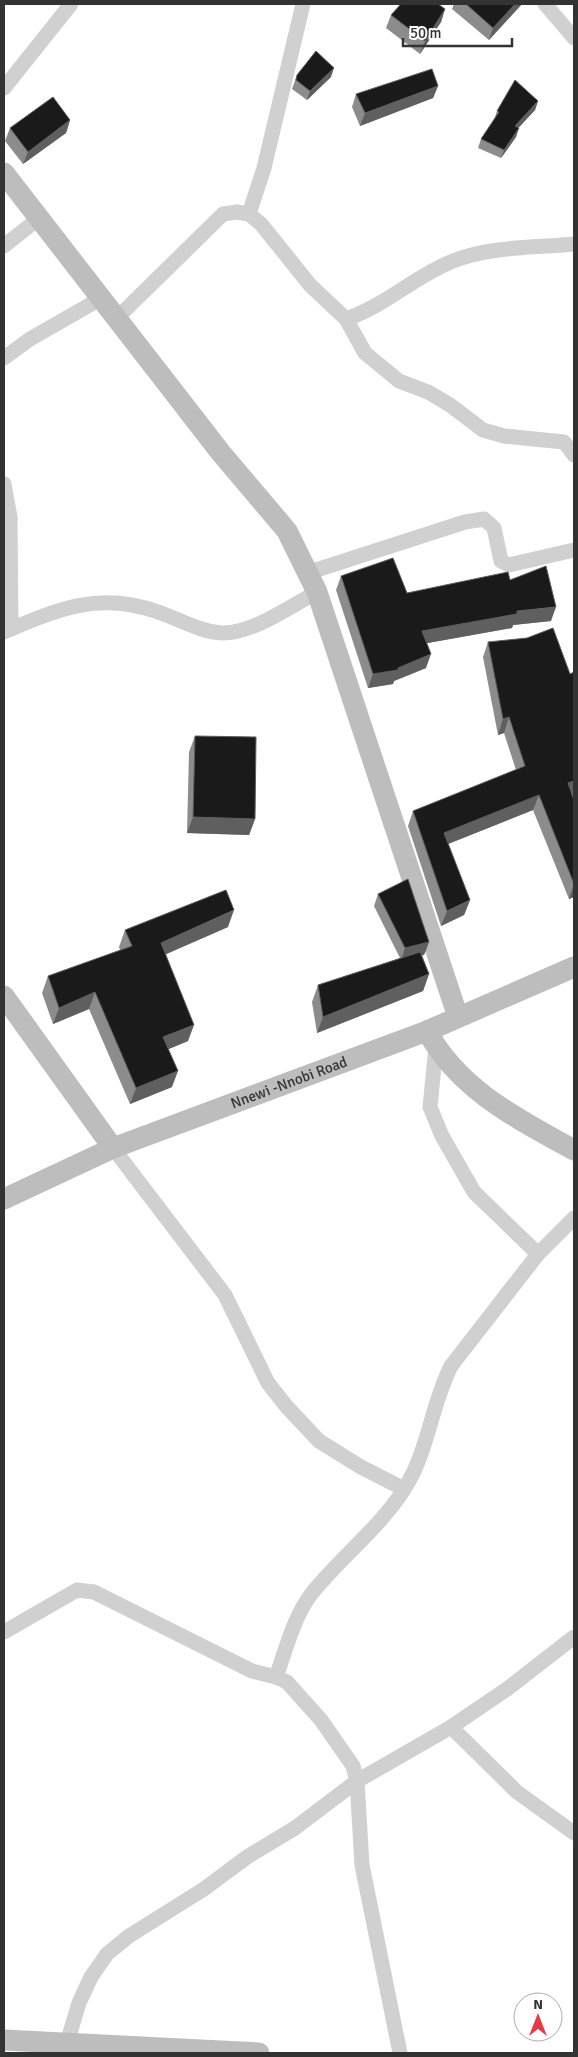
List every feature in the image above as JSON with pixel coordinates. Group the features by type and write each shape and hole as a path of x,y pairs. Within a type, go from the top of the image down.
{"street":[{"path":"4,88 72,4"},
{"path":"249,214 264,168 303,4"},
{"path":"545,4 574,38"},
{"path":"4,173 221,453 287,531 317,592 458,1017"},
{"path":"116,319 223,214 237,212 249,214 260,224 310,285 346,319 365,354 399,381 428,392 450,405 483,430 504,436 564,442 574,455"},
{"path":"4,246 38,219"},
{"path":"346,319 369,311 452,261 477,253 574,244"},
{"path":"4,358 30,339 100,298"},
{"path":"4,484 10,518 8,630 52,611 94,602 138,605 200,629 224,633 247,629 317,592"},
{"path":"307,573 466,522 484,519 494,528 502,561 509,565 574,550"},
{"name":"Nnewi -Nnobi Road","path":"4,1199 113,1148 431,1039 458,1017 574,967"},
{"path":"4,996 113,1148 225,1295 268,1383 287,1407 319,1441 361,1467 404,1489"},
{"path":"431,1039 448,1064 475,1090 510,1114 574,1150"},
{"path":"431,1039 430,1107 442,1136 474,1192 538,1254"},
{"path":"276,1677 301,1610 312,1594 360,1540 378,1524 404,1489 418,1459 442,1384 451,1366 538,1254 574,1218"},
{"path":"4,1632 77,1590 85,1590 94,1592 252,1671 287,1682 321,1720 354,1766 357,1781 362,1865 400,2053"},
{"path":"68,2043 79,2003 91,1977 106,1954 128,1936 204,1889 247,1857 295,1828 357,1781 450,1727 506,1690 574,1637"},
{"path":"450,1727 517,1792 574,1833"},
{"path":"4,2040 238,2050 259,2053"}],"building":[{"path":"401,4 438,4 445,9 425,41 391,15"},
{"path":"466,4 515,4 493,28"},
{"path":"316,51 334,68 310,91 296,80 297,75"},
{"path":"432,69 438,86 365,113 356,94"},
{"path":"515,80 538,101 515,126 519,128 504,150 481,139 499,112 497,111"},
{"path":"53,97 70,120 28,152 10,128"},
{"path":"393,558 407,593 508,572 510,580 546,566 556,607 517,611 517,614 422,631 431,654 398,668 398,670 373,674 341,576"},
{"path":"553,628 570,674 574,672 574,781 568,783 574,800 574,884 539,795 444,833 470,900 447,911 413,811 525,766 509,717 503,719 488,642 527,638"},
{"path":"195,736 256,737 255,819 193,817"},
{"path":"408,879 429,942 405,948 378,894"},
{"path":"226,890 234,910 161,943 194,1025 163,1037 178,1071 136,1088 95,992 59,1008 48,976 132,946 125,930"},
{"path":"420,952 429,974 323,1017 318,985"}]}
